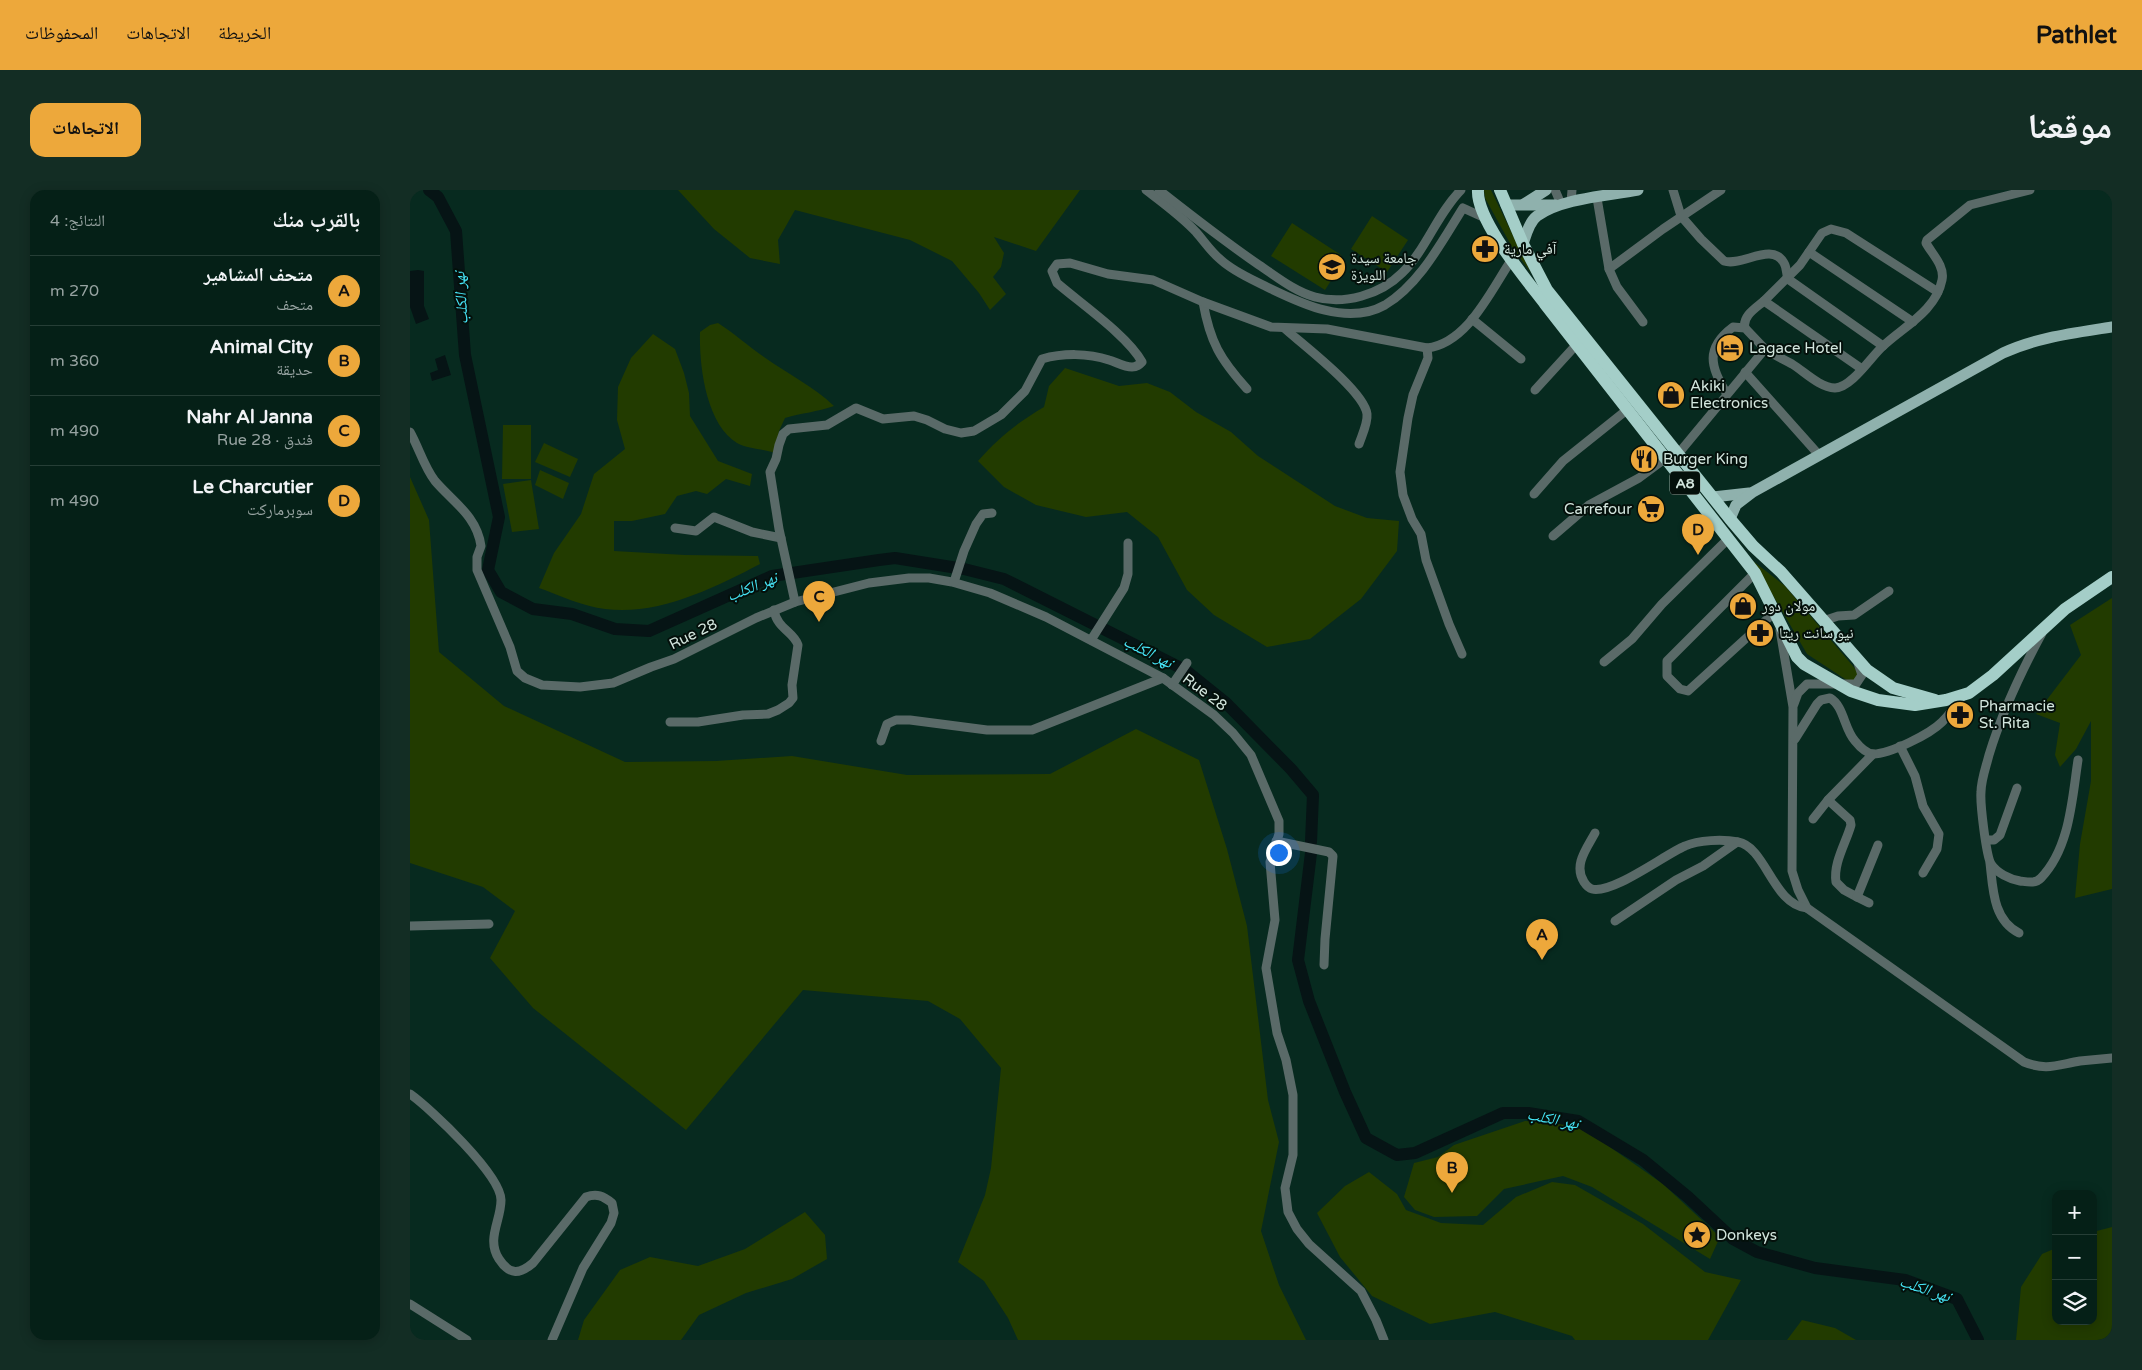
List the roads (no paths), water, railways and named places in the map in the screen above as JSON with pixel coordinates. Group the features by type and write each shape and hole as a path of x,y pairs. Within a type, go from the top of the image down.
{"highway":[{"name":"A8","path":"1478,190 1479,204 1485,218 1512,259 1628,409 1713,497 1753,546 1781,572 1857,661 1877,678 1893,688 1939,702"},
{"name":"A8","path":"1500,190 1523,244 1547,290 1672,456 1728,539 1755,573 1797,657 1804,664 1857,694 1893,703 1915,705 1939,702 1964,695 1981,685 2080,597 2112,577"}],"main road":[{"path":"1522,205 1546,190"},
{"path":"1579,190 1594,198"},
{"path":"1506,205 1563,204 1638,190"},
{"path":"1523,244 1529,227 1536,216 1563,204"},
{"path":"1730,519 1735,507 1753,492 1974,368 2020,345 2055,336 2112,327"},
{"path":"1713,497 1753,492"}],"street":[{"path":"1146,190 1195,231 1221,261 1236,271 1300,303 1350,314 1378,308 1408,287 1437,248 1463,208"},
{"path":"1159,190 1231,246 1298,291 1315,297 1334,300 1350,299 1376,291 1403,273 1460,192"},
{"path":"1555,190 1563,204 1572,190"},
{"path":"1673,190 1682,216 1701,239 1724,261 1741,261 1773,254 1784,262 1788,279 1883,346"},
{"path":"1609,269 1721,190"},
{"path":"1938,292 1846,233 1836,229 1826,230 1788,279 1746,316 1745,328 1766,349 1831,387 1846,385 1883,346 1913,322 1938,292 1943,273 1926,243 1927,240 1970,205 2030,190"},
{"path":"1460,192 1460,204 1463,208 1485,218"},
{"path":"1594,198 1609,269 1617,287 1643,322"},
{"path":"1809,252 1913,322"},
{"path":"795,602 781,538 770,472 783,434 789,429 827,425 856,408 883,419 914,416 944,429 961,433 974,431 1001,415 1025,391 1042,359 1062,355 1082,355 1107,359 1131,367 1138,366 1142,362 1125,340 1057,283 1052,271 1057,264 1070,263 1108,274 1146,278 1203,302 1271,327 1327,329 1427,348 1438,346 1462,330 1472,319 1512,259"},
{"path":"1376,291 1373,298 1378,308"},
{"path":"1764,301 1862,369"},
{"path":"1203,302 1207,323 1221,358 1247,389"},
{"path":"1472,319 1521,359"},
{"path":"1727,394 1716,372 1714,348 1721,338 1733,327 1745,328"},
{"path":"1284,328 1335,373 1362,403 1367,418 1359,444"},
{"path":"1535,390 1577,344"},
{"path":"1427,348 1428,358 1414,395 1400,472 1403,495 1412,520 1420,534 1426,560 1462,654"},
{"path":"1553,536 1589,505 1639,478 1672,456 1766,349"},
{"path":"1745,372 1819,455"},
{"path":"1534,494 1563,461 1628,409"},
{"name":"Rue 28","path":"410,432 436,481 459,504 473,523 481,546 477,557 477,570 510,647 517,671 530,680 549,686 597,686 618,682 650,667 674,660 707,641 795,602 869,582 929,578 954,579 1013,602 1091,640 1173,684 1214,715 1233,733 1250,755 1277,813 1280,828 1270,862 1275,920 1268,946 1266,968 1277,1033 1286,1060 1293,1095 1293,1155 1285,1188 1288,1212 1297,1229 1309,1244 1329,1264 1346,1276 1361,1292 1369,1305 1384,1340"},
{"path":"954,579 979,518 983,514 992,513"},
{"path":"676,528 696,531 714,517 752,532 781,538"},
{"path":"1604,662 1632,639 1662,604 1728,539"},
{"path":"1091,640 1124,588 1128,574 1128,543"},
{"path":"1755,573 1667,661 1666,676 1680,689 1688,691 1777,616"},
{"path":"1823,621 1838,616 1854,615 1889,591"},
{"path":"670,722 698,722 743,715 768,714 791,701 793,698 792,685 798,645 796,640 777,621 774,610"},
{"path":"1777,616 1793,707 1795,739 1791,832 1792,871 1798,890 1807,908"},
{"path":"2019,933 2009,928 2000,917 1995,896 1981,799 1985,771 2004,713 2046,627"},
{"path":"1793,707 1798,693 1808,684 1836,683 1850,686 1859,682 1862,672 1857,661"},
{"path":"1173,684 1188,663"},
{"path":"881,741 887,724 896,720 910,720 987,730 1032,730 1163,678"},
{"path":"1813,819 1828,800 1874,754 1900,746 1937,726 1964,695"},
{"path":"1795,739 1816,704 1821,700 1830,698 1838,706 1853,739 1867,752 1874,754"},
{"path":"1900,746 1915,776 1923,806 1939,834 1937,849 1923,873"},
{"path":"1990,862 2002,874 2013,880 2031,883 2041,878 2058,852 2064,835 2078,760"},
{"path":"1986,840 1994,840 2000,835 2017,788"},
{"path":"1828,800 1850,820 1852,825 1838,861 1836,882 1844,890 1869,903"},
{"path":"1595,833 1580,860 1582,880 1588,888 1594,890 1612,887 1686,845 1708,842 1737,842 1750,848 1795,906 1807,908 2024,1062 2039,1067 2051,1068 2080,1061 2112,1058"},
{"path":"1276,841 1329,852 1333,856 1324,939 1324,965"},
{"path":"1615,920 1676,880 1704,866 1737,842"},
{"path":"1857,897 1878,845"},
{"path":"410,926 489,924"},
{"path":"410,1094 445,1123 497,1184 501,1199 493,1232 493,1246 499,1259 507,1269 515,1272 524,1271 533,1263 586,1196 595,1194 612,1203 614,1213 611,1223 583,1268 552,1340"},
{"path":"410,1304 467,1340"}],"waterway":[{"name":"نهر الكلب","path":"429,190 438,197 456,231 465,355 499,517 488,570 501,592 533,609 572,614 615,629 649,631 772,576 879,560 895,558 964,569 1004,579 1185,670 1226,703 1291,769 1313,795 1311,842"},
{"name":"نهر الكلب","path":"1311,853 1298,960 1309,1001 1345,1092 1366,1138 1397,1155 1415,1153 1503,1113 1528,1113 1578,1121 1643,1160 1688,1197 1733,1239 1757,1252 1815,1268 1905,1280 1957,1299 1978,1340"}],"place":[{"name":"آفي مارية","path":"1485,249"},
{"name":"جامعة سيدة اللويزة","path":"1332,267"},
{"name":"Lagace Hotel","path":"1730,348"},
{"name":"Akiki Electronics","path":"1671,395"},
{"name":"Burger King","path":"1644,459"},
{"name":"Carrefour","path":"1651,509"},
{"name":"Le Charcutier","path":"1698,555"},
{"name":"مولان دور","path":"1743,606"},
{"name":"Nahr Al Janna","path":"819,622"},
{"name":"نيو سانت ريتا","path":"1760,633"},
{"name":"Pharmacie St. Rita","path":"1960,715"},
{"name":"متحف المشاهير","path":"1542,960"},
{"name":"Animal City","path":"1452,1193"},
{"name":"Donkeys","path":"1697,1235"}]}
